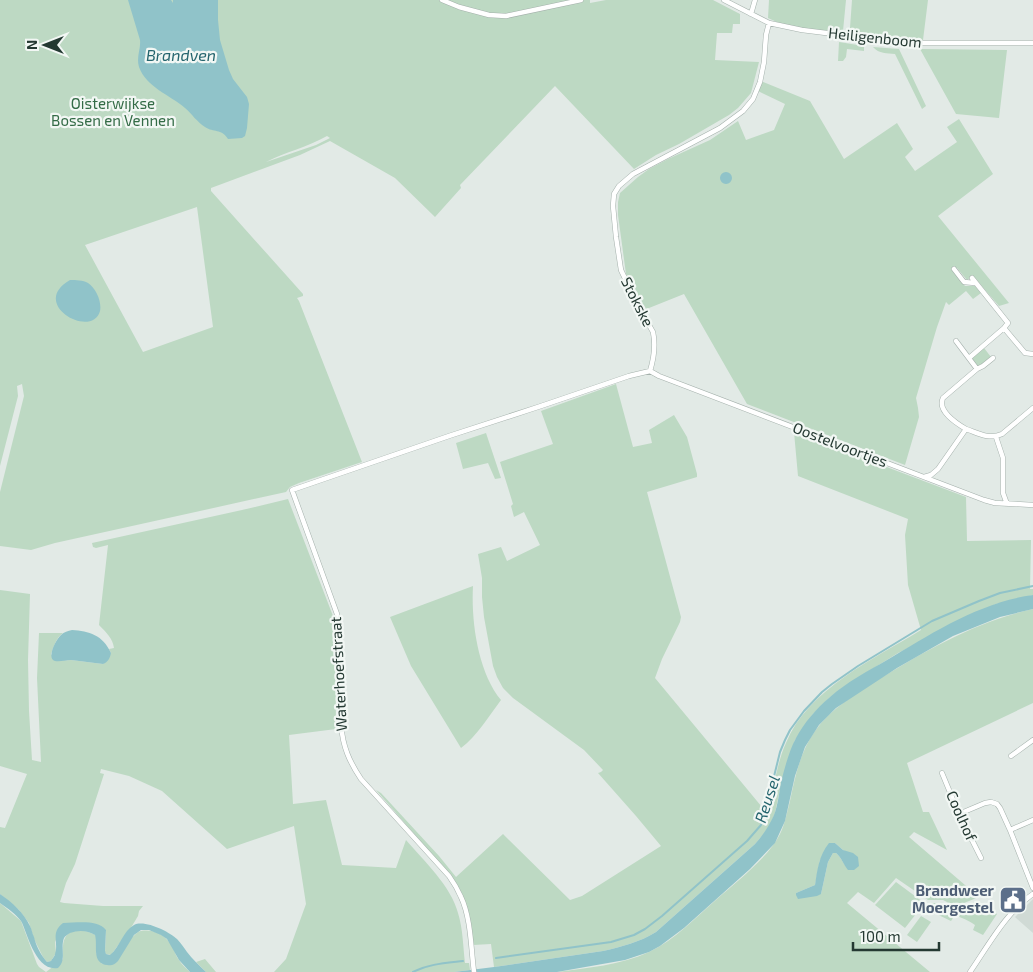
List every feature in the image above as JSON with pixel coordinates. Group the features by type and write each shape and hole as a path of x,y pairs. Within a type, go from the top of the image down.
{"street":[{"path":"442,0 489,15 506,16 581,0"},
{"name":"Heiligenboom","path":"724,0 769,24 802,30 907,43 1033,44"},
{"path":"751,14 755,0"},
{"name":"Stokske","path":"650,371 655,341 653,332 625,281 620,265 613,206 614,194 619,186 633,174 720,128 744,111 753,99 760,82 769,24"},
{"path":"954,269 964,282 976,283"},
{"path":"969,358 1008,323 972,278"},
{"path":"1004,328 1025,353 1033,354"},
{"path":"956,341 977,369"},
{"path":"993,358 977,369 940,402 950,418 966,429 988,437 996,437 1033,408"},
{"name":"Oostelvoortjes","path":"650,371 658,376 984,500 995,503 1033,505"},
{"name":"Waterhoefstraat","path":"474,972 467,915 462,897 456,886 360,779 347,754 342,737 341,724 338,614 292,490 629,376 650,371"},
{"path":"924,477 931,475 938,469 966,429"},
{"path":"996,437 1003,458 1002,493 1007,504"},
{"path":"1011,756 1033,740"},
{"name":"Coolhof","path":"942,773 958,814 981,858"},
{"path":"958,814 985,803 997,804 1010,830 1033,888"},
{"path":"1010,830 1033,820"},
{"path":"970,972 1010,915 1022,901 1033,894"}],"shaded area":[{"path":"1033,899 1033,933 1015,917"}],"green space":[{"name":"Oisterwijkse Bossen en Vennen","path":"0,0 590,0 590,3 606,0 713,0 740,14 740,24 733,24 732,33 717,33 715,60 759,62 751,93 729,115 634,169 555,86 460,185 461,188 435,217 395,178 330,141 300,155 211,188 211,191 303,294 303,296 297,298 362,462 299,483 290,487 286,492 55,543 31,550 0,546 0,492 24,396 22,384 17,386 18,396 0,466","holes":["327,136 330,138 316,145 266,162","197,207 213,327 143,352 85,245"]},
{"path":"769,0 846,0 843,31 841,33 804,29 777,22 768,18"},
{"path":"852,0 928,0 923,40 852,35 850,28"},
{"path":"839,42 864,46 864,51 847,49 846,57 843,61 838,61"},
{"path":"873,47 899,49 926,106 922,109 895,54 880,52"},
{"path":"920,49 1007,50 999,118 956,114"},
{"path":"761,81 810,101 844,159 897,123 913,149 905,157 915,171 957,142 947,127 959,119 993,174 938,216 1009,303 999,306 973,276 967,280 957,268 955,274 965,286 975,286 981,293 973,299 966,291 949,305 946,302 916,398 919,417 905,465 747,404 684,294 644,310 626,274 618,215 620,193 649,169 710,140 738,121 746,140 774,130 785,104 758,91"},
{"path":"984,348 991,357 978,366 973,357"},
{"path":"616,384 633,447 652,443 649,430 674,415 687,437 697,474 697,477 647,492 681,617 655,678 767,813 777,769 786,743 796,724 810,707 844,677 921,630 908,585 905,535 908,519 798,476 794,432 966,497 967,541 1031,540 1030,589 1033,589 1033,595 996,604 898,653 829,698 813,714 795,740 782,780 775,813 763,835 656,932 637,941 603,951 494,967 491,944 473,945 465,904 455,881 376,790 381,793 439,856 456,877 503,834 570,900 582,896 661,846 598,773 603,770 584,750 513,698 503,688 493,666 482,597 482,578 478,554 501,547 507,561 540,545 524,512 514,517 511,506 513,504 500,462 553,444 541,411"},
{"path":"486,433 501,478 495,479 488,463 463,469 456,443"},
{"path":"288,499 333,616 335,630 336,729 289,735 293,804 326,800 342,865 396,868 406,840 436,874 454,903 461,925 465,963 469,963 470,970 454,972 274,972 286,959 306,904 294,826 227,849 162,791 129,776 101,769 100,773 104,774 75,864 60,902 103,906 143,906 132,926 111,955 105,952 106,930 75,923 64,923 55,942 56,953 51,961 47,962 34,939 29,923 19,910 0,894 0,827 5,828 27,774 0,766 0,590 30,594 28,660 32,760 41,762 37,678 39,633 63,633 57,640 51,654 57,661 71,660 103,664 111,653 109,649 114,648 111,639 99,625 108,545 96,548 93,547 92,543"},
{"path":"473,586 473,615 478,646 487,675 493,689 501,700 478,732 461,748 411,666 390,617"},
{"path":"1033,609 1033,703 907,763 923,812 929,812 947,850 914,832 909,837 979,897 959,905 953,905 943,900 928,900 896,878 874,903 858,892 847,903 930,972 557,972 627,960 659,947 676,935 752,869 775,843 785,822 802,756 815,731 829,715 862,690 934,647 972,629","holes":["835,843 846,852 849,870 838,855 833,853 828,862 821,894 796,893 815,885 820,860"]},
{"path":"896,882 923,902 923,905 905,928 875,905"},
{"path":"979,902 997,914 983,935 973,930 975,925 970,922 955,915 951,921 928,910 927,905 939,903 952,909 958,909"},
{"path":"0,903 21,921 37,964 46,972 0,972"},
{"path":"921,916 931,922 917,942 907,935"},
{"path":"147,931 156,932 164,936 180,962 190,972 46,972 63,959 63,943 71,932 88,932 95,935 97,938 96,953 102,964 138,932"},
{"path":"205,959 216,972 206,972 196,962"}],"water":[{"name":"Brandven","path":"128,0 171,0 173,3 173,0 218,0 220,40 233,79 247,97 249,104 245,136 228,139 223,133 208,129 199,123 179,103 147,80 139,67 140,40"},
{"path":"724,172 728,172 732,178 728,184 724,184 720,180 720,176"},
{"path":"70,280 86,282 96,292 100,311 95,319 86,322 76,320 66,315 59,308 56,299 59,289"},
{"path":"1033,595 1033,609 1000,617 953,636 897,668 836,708 819,725 805,747 795,776 785,821 775,843 750,869 684,928 660,946 625,960 557,972 454,972 603,951 650,936 755,844 763,834 775,811 787,759 799,732 815,711 825,702 858,677 957,620 994,604"},
{"path":"72,630 84,631 100,638 111,653 107,661 103,664 71,660 55,661 52,659 53,649 59,637 63,633"},
{"path":"829,843 835,843 843,850 853,853 858,857 859,866 854,870 848,870 838,855 833,853 828,862 821,894 798,899 796,893 815,885 821,858"},
{"path":"0,894 21,912 31,927 36,944 47,962 51,961 55,956 56,934 63,923 86,922 102,927 106,930 105,951 106,954 110,955 130,928 134,925 144,924 157,927 174,936 206,972 190,972 179,960 167,939 149,930 141,930 134,935 118,961 110,965 102,964 97,957 95,935 82,931 70,933 64,938 61,965 58,968 50,968 43,964 33,950 21,921 0,903"}],"waterway":[{"name":"Reusel","path":"496,958 611,942 634,935 645,929 747,841 761,825 780,752 785,740 804,711 822,692 858,666 932,621 1000,593 1033,586"},
{"path":"413,972 444,963 463,961"}],"place":[{"name":"Brandweer Moergestel","path":"1013,900"}]}
